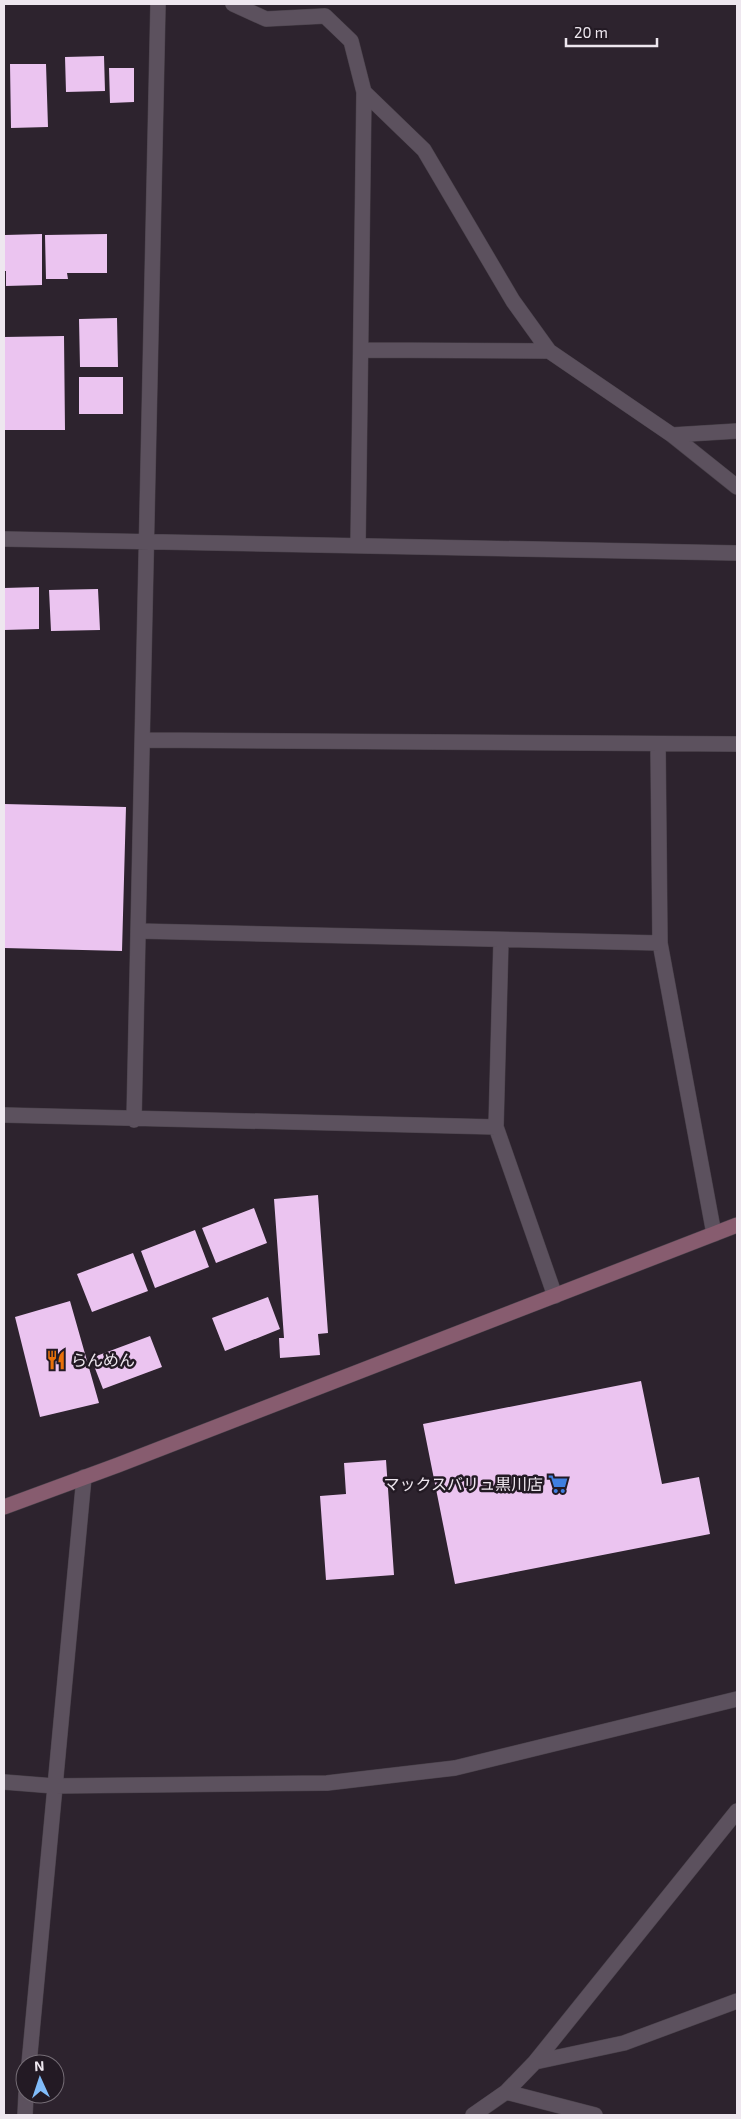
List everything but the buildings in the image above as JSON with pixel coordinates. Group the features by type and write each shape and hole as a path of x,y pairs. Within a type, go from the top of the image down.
{"street":[{"path":"134,1120 158,4"},
{"path":"233,4 266,19 325,16 351,40 364,92 358,546"},
{"path":"364,92 424,150 513,301 548,351 672,436 737,487"},
{"path":"360,350 548,351"},
{"path":"672,436 737,432"},
{"path":"4,539 737,553"},
{"path":"143,740 737,744"},
{"path":"658,744 660,943 714,1234"},
{"path":"138,931 660,943"},
{"path":"501,940 496,1127 555,1296"},
{"path":"4,1115 134,1120 496,1127"},
{"path":"4,1507 737,1225"},
{"path":"30,2054 84,1477"},
{"path":"4,1782 54,1786 327,1783 455,1768 737,1699"},
{"path":"473,2115 506,2092 535,2062 737,1812"},
{"path":"535,2062 624,2043 737,2001"},
{"path":"506,2092 595,2115"}],"place":[{"name":"らんめん","path":"56,1360"},
{"name":"マックスバリュ黒川店","path":"558,1484"}]}
